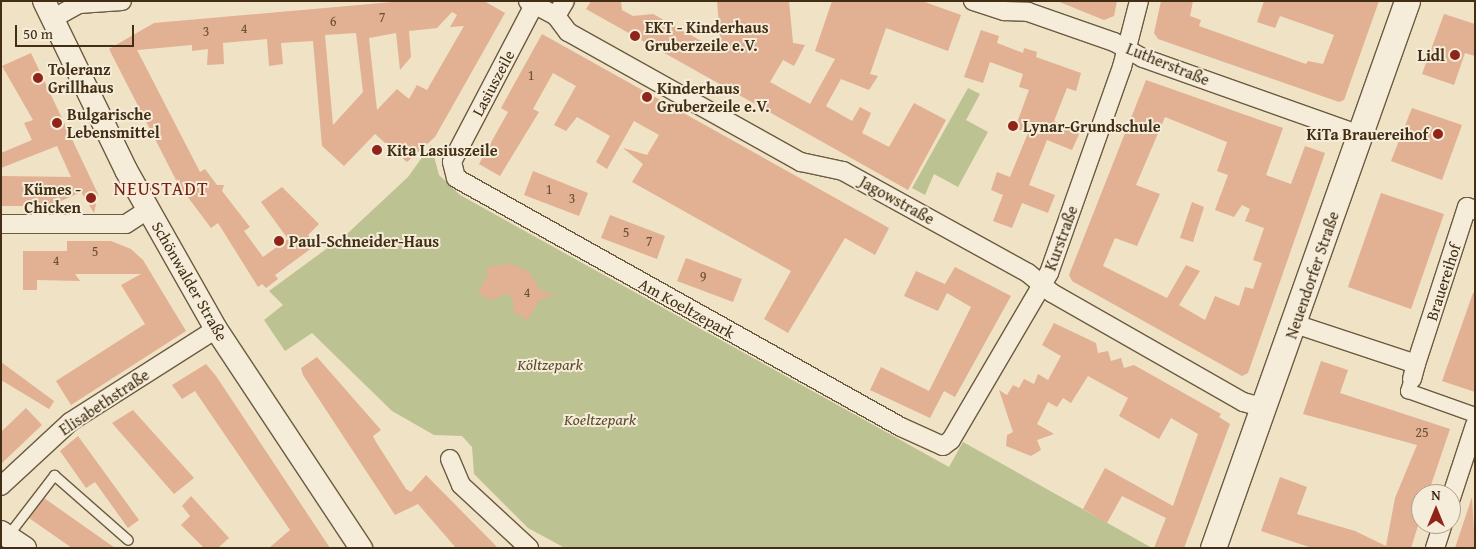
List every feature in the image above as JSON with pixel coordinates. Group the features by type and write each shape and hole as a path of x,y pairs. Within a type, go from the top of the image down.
{"main road":[{"name":"Neuendorfer Straße","path":"1213,548 1295,324 1407,1"}],"street":[{"path":"48,10 79,4 122,1"},
{"name":"Lutherstraße","path":"973,1 1004,11 1028,12 1361,135"},
{"name":"Kurstraße","path":"934,445 951,440 1042,285 1127,50 1139,1"},
{"name":"Jagowstraße","path":"531,3 560,9 568,32 801,162 843,171 1028,273 1042,285 1244,402 1265,408"},
{"name":"Lasiuszeile","path":"452,162 531,3"},
{"name":"Schönwalder Straße","path":"48,10 149,209 216,329 361,548"},
{"name":"Am Koeltzepark","path":"452,162 456,178 934,445"},
{"name":"Brauereihof","path":"1414,372 1467,207 1475,210"},
{"path":"1,224 126,224 149,209"},
{"path":"1295,324 1414,372 1408,391 1475,415"},
{"name":"Elisabethstraße","path":"1,486 70,422 216,329"},
{"path":"1456,484 1475,425"},
{"path":"450,459 462,486 529,548"},
{"path":"1435,548 1440,534"}],"lane":[{"path":"11,538 54,475 128,540"}],"green space":[{"path":"968,88 980,94 966,120 988,132 958,187 934,174 925,195 912,188"},
{"name":"Koeltzepark","path":"431,145 439,175 460,195 949,467 963,442 1152,548 565,548 528,528 474,474 472,447 462,436 434,435 392,411 312,333 285,351 264,320 283,305 269,291 348,233 408,177"}],"building":[{"path":"404,1 484,1 505,13 435,137 407,162 375,134 344,166 322,146 313,41 281,43 283,64 269,66 267,39 223,43 224,64 207,65 208,49 192,51 192,45 137,50 200,172 205,169 217,185 224,185 222,191 250,227 244,231 263,257 288,239 261,202 282,187 319,224 308,235 316,245 275,275 278,279 266,288 262,284 258,287 218,223 211,228 178,184 109,49 154,23","holes":["452,12 457,15 450,27 464,26 427,90 417,85 409,99 397,89 377,110 369,38 396,33 400,70 411,57 409,31 437,28","356,33 363,92 333,125 325,35"]},
{"path":"591,1 621,1 622,10 633,16 653,14 721,52 717,1 789,1 793,43 805,45 794,66 783,60 770,82 810,104 835,59 815,51 832,1 922,1 961,15 948,51 886,28 870,74 878,76 869,90 841,79 826,106 852,121 860,107 871,113 862,133 889,147 914,103 946,120 908,190 586,9"},
{"path":"1057,1 1117,1 1114,16 1104,20"},
{"path":"1161,1 1193,1 1190,16 1201,20 1199,26 1306,64 1308,61 1323,64 1334,35 1280,16 1275,28 1257,22 1264,1 1379,1 1344,100 1339,102 1158,39 1154,33"},
{"path":"1444,14 1475,24 1475,56 1465,53 1454,85 1422,74"},
{"path":"981,30 999,36 997,43 1023,53 1024,48 1037,52 1036,57 1081,73 1076,91 1067,88 1054,121 1080,132 1072,150 1047,140 1029,185 1055,195 1048,213 1022,203 1012,228 993,221 1003,195 991,190 997,172 1010,177 1028,133 1015,128 1029,90 1019,87 1023,74 990,62 983,83 964,77"},
{"path":"542,34 889,228 875,255 845,238 788,333 764,319 791,271 632,182 643,164 623,148 647,155 659,135 634,121 607,169 596,162 610,136 577,117 566,131 554,125 576,86 553,73 533,109 539,112 500,176 479,164 508,112 501,108"},
{"path":"31,53 98,194 94,213 81,192 50,206 1,206 1,176 71,177 57,146 1,168 1,153 32,140 24,123 33,120 2,66"},
{"path":"1146,80 1283,128 1266,175 1291,184 1305,146 1325,153 1248,373 1242,376 1072,281 1069,275","holes":["1165,117 1227,142 1217,171 1228,175 1215,210 1234,217 1242,205 1250,209 1245,221 1264,228 1253,260 1262,263 1253,289 1245,287 1239,306 1215,296 1205,320 1179,305 1200,271 1186,265 1167,298 1103,266 1115,238 1137,246 1160,194 1136,185"]},
{"path":"1412,108 1462,125 1442,180 1391,161"},
{"path":"533,171 588,193 579,216 524,195"},
{"path":"1381,193 1444,214 1411,309 1348,287"},
{"path":"1192,202 1204,207 1193,242 1180,238"},
{"path":"610,215 665,236 657,259 601,238"},
{"path":"67,241 111,241 131,249 143,260 186,331 71,405 56,381 145,324 121,285 141,274 75,274 80,281 37,280 37,290 23,290 23,251 67,251"},
{"path":"686,258 742,279 733,302 677,281"},
{"path":"512,264 529,272 540,290 554,295 539,300 528,320 513,312 514,303 508,293 491,300 478,293 488,274 486,267"},
{"path":"955,267 1011,296 955,397 944,391 930,418 870,390 881,367 929,391 971,307 947,293 938,311 904,296 916,271 945,284"},
{"path":"1473,293 1475,293 1475,392 1442,381"},
{"path":"1054,323 1096,343 1098,353 1108,351 1111,361 1121,358 1124,368 1134,365 1221,414 1219,417 1230,424 1184,548 1154,548 1166,518 1122,496 1107,523 1083,509 1105,468 1173,506 1198,434 1171,418 1159,439 1119,416 1128,398 1088,376 1071,403 1063,398 1057,407 1048,402 1037,424 1054,434 1037,440 1041,450 1031,456 1006,446 1007,435 1013,432 999,390 1007,395 1013,385 1019,388 1024,379 1034,384 1038,374 1048,380 1061,356 1042,345"},
{"path":"317,357 381,430 373,436 406,489 411,492 426,475 498,548 456,548 418,504 395,515 303,375 301,368"},
{"path":"1321,361 1348,370 1340,393 1450,429 1431,484 1411,484 1411,534 1415,534 1411,548 1312,548 1261,531 1280,477 1307,487 1297,514 1355,531 1386,546 1395,498 1417,445 1303,414"},
{"path":"1,362 54,401 49,409 1,380"},
{"path":"206,364 216,376 330,548 269,548 290,530 195,391 182,399 172,385"},
{"path":"26,408 42,425 1,464 1,432"},
{"path":"133,410 194,478 174,494 112,423"},
{"path":"78,436 139,520 128,528 95,482 86,488 60,451"},
{"path":"191,496 229,538 218,548 204,548 181,525 190,516 182,506"},
{"path":"1472,497 1475,548 1455,548"},
{"path":"44,498 115,548 72,548 29,518"}],"place":[{"name":"EKT - Kinderhaus Gruberzeile e.V.","path":"635,36"},
{"name":"Lidl","path":"1455,55"},
{"name":"Toleranz Grillhaus","path":"38,78"},
{"name":"Kinderhaus Gruberzeile e.V.","path":"647,97"},
{"name":"Bulgarische Lebensmittel","path":"57,123"},
{"name":"Lynar-Grundschule","path":"1013,126"},
{"name":"KiTa Brauereihof","path":"1438,134"},
{"name":"Kita Lasiuszeile","path":"377,150"},
{"name":"Kümes - Chicken","path":"91,198"},
{"name":"Paul-Schneider-Haus","path":"279,241"}],"district":[{"name":"NEUSTADT","path":"161,189"}],"park label":[{"name":"Költzepark","path":"550,364"}]}
